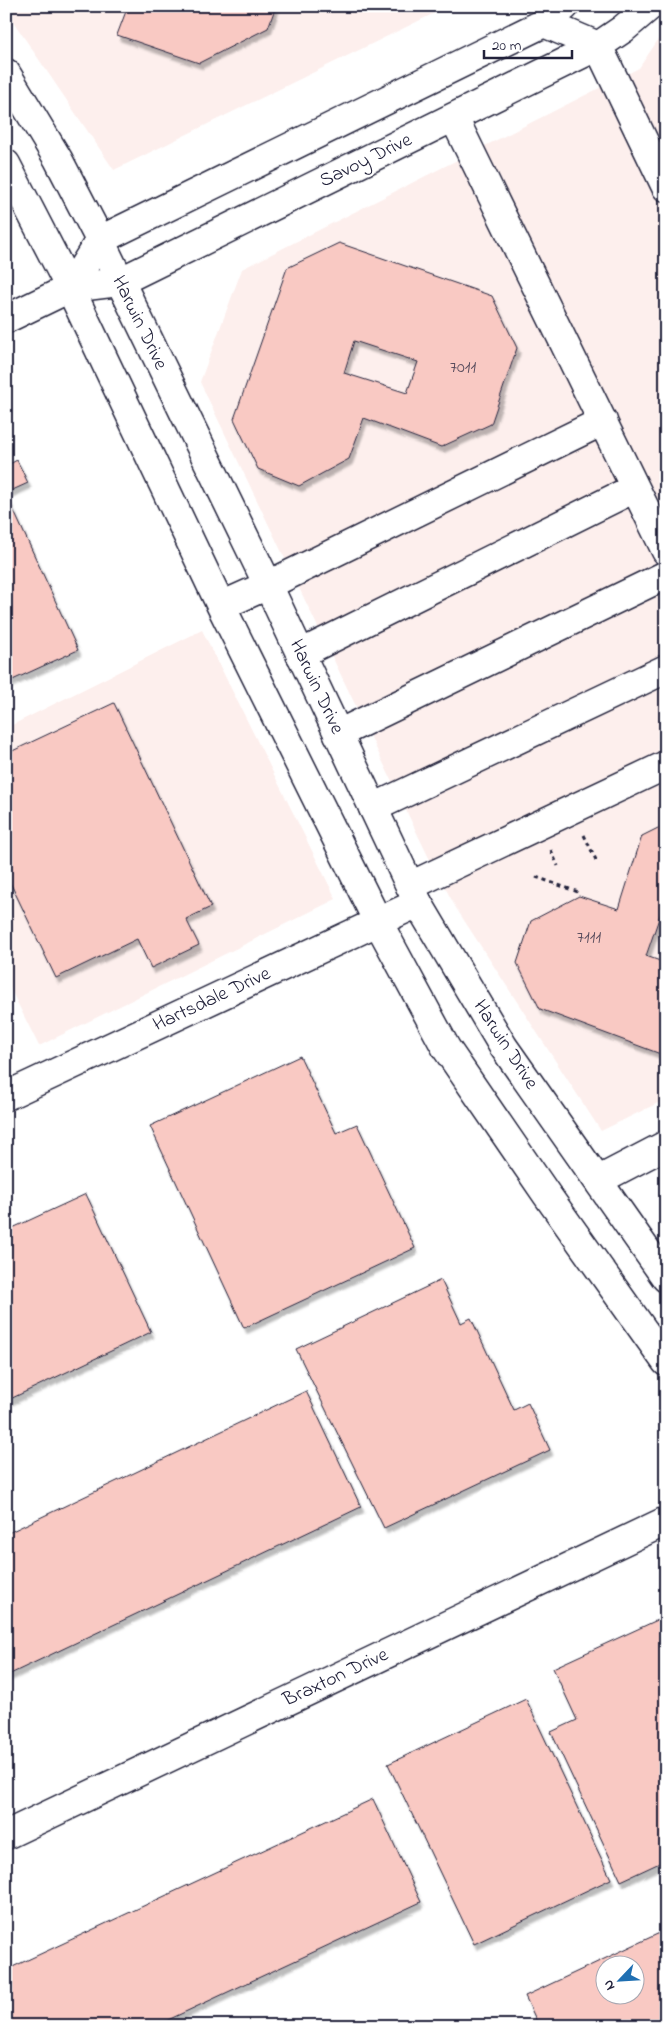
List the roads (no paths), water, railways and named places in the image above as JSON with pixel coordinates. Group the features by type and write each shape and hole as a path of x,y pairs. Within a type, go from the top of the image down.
{"main road":[{"path":"70,288 100,240 544,23 565,6"},
{"name":"Savoy Drive","path":"6,319 70,288 119,282 598,46 623,29 650,6"},
{"path":"544,23 598,46 666,187"},
{"name":"Harwin Drive","path":"6,73 58,159 100,240 268,585 414,894 503,1046 599,1180 666,1278"},
{"path":"454,118 666,551"},
{"path":"6,164 70,288 221,606 378,922 446,1048 547,1195 666,1362"},
{"path":"221,606 268,585 603,421"},
{"path":"300,654 635,488"},
{"path":"338,734 666,575"},
{"path":"373,808 666,669"},
{"name":"Hartsdale Drive","path":"6,1096 378,922 414,894 666,765"},
{"path":"599,1180 666,1144"},
{"name":"Braxton Drive","path":"6,1835 666,1521"}]}
